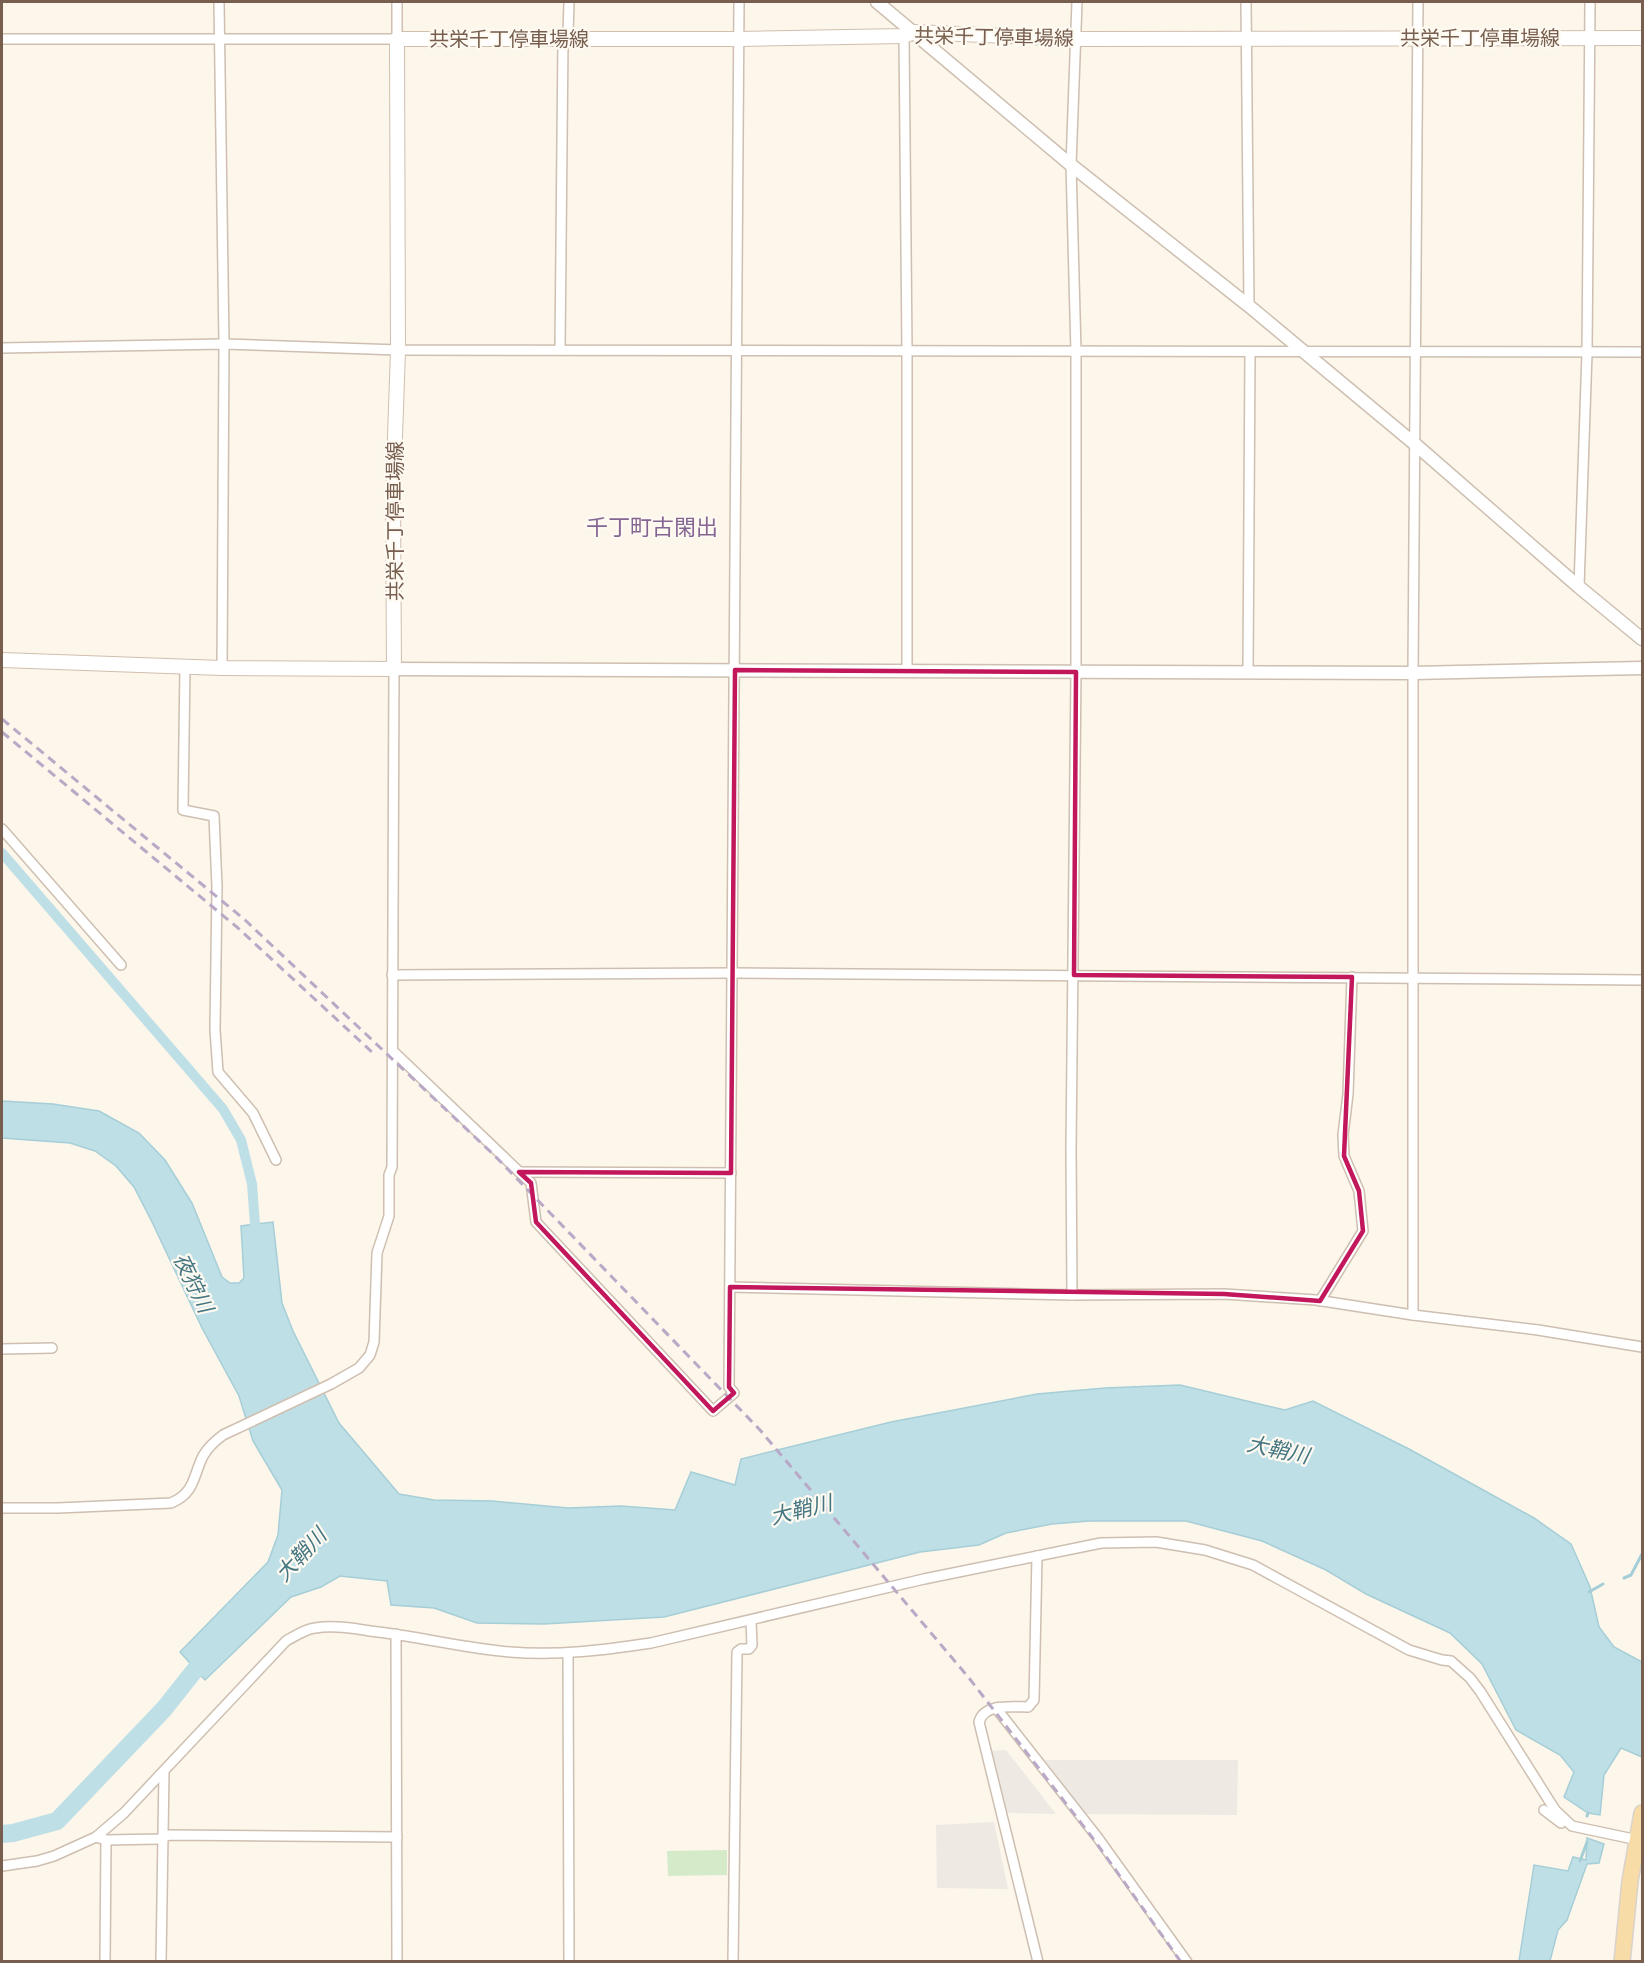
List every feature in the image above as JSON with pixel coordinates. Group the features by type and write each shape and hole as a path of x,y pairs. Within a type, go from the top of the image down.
{"main road":[{"name":"共栄千丁停車場線","path":"394,669 393,494 398,350 397,39 739,39 909,34 1077,39 1642,38"},
{"path":"2,660 222,668 394,669"},
{"path":"1622,1962 1630,1881 1642,1813"}],"street":[{"path":"219,2 224,344 222,668"},
{"path":"2,39 397,39 397,2"},
{"path":"560,350 563,39 568,34 569,2"},
{"path":"393,1051 531,1183 536,1222 713,1411 734,1393 729,1387 739,2"},
{"path":"877,2 909,34 1249,306 1642,639"},
{"path":"1072,1295 1076,352 1071,165 1077,2"},
{"path":"1246,2 1249,306"},
{"path":"1413,1315 1413,673 1418,2"},
{"path":"1579,587 1587,353 1590,2"},
{"path":"907,670 909,34"},
{"path":"2,348 224,344 398,350 1642,352"},
{"path":"1248,672 1250,352"},
{"path":"184,666 183,810 214,816 217,887 215,1030 218,1072 253,1113 276,1160"},
{"path":"2,1508 171,1503 185,1494 196,1478 202,1458 212,1443 223,1435 331,1384 359,1368 370,1355 374,1342 377,1253 389,1216 388,1175 392,1167 394,669 1413,673 1642,668"},
{"path":"2,830 121,965"},
{"path":"392,975 1074,975 1642,980"},
{"path":"1320,1301 1363,1231 1359,1191 1344,1156 1352,977"},
{"path":"519,1172 731,1173"},
{"path":"730,1287 1072,1295 1224,1294 1320,1301 1538,1330 1642,1347"},
{"path":"2,1349 52,1348"},
{"path":"105,1962 101,1838 286,1641 313,1628 333,1626 511,1652 568,1653 651,1643 924,1579 1101,1543 1156,1542 1204,1551 1253,1565 1409,1650 1452,1661 1475,1684 1555,1810 1570,1824"},
{"path":"1037,1556 1034,1700 1028,1707 987,1710 981,1715 979,1722 1038,1962"},
{"path":"733,1962 737,1652 741,1649 749,1649 752,1645 751,1621"},
{"path":"396,1634 397,1962"},
{"path":"568,1653 569,1962"},
{"path":"996,1708 1098,1838 1187,1962"},
{"path":"162,1962 164,1771"},
{"path":"1544,1810 1559,1822 1638,1840"},
{"path":"2,1866 37,1861 101,1838 397,1836"}],"highlighted area":[{"path":"735,670 1076,672 1074,975 1352,977 1344,1156 1359,1191 1363,1231 1320,1301 1224,1294 730,1287 729,1387 734,1393 713,1411 536,1222 531,1183 519,1172 731,1173"}],"shaded area":[{"path":"1006,1750 1056,1814 1007,1813 989,1751"},
{"path":"1045,1760 1238,1760 1237,1815 1085,1814"},
{"path":"994,1822 1008,1889 937,1888 936,1825"}],"green space":[{"path":"727,1850 727,1875 668,1876 667,1851"}],"water":[{"name":"夜狩川","path":"2,1101 53,1104 99,1111 139,1133 165,1160 192,1203 222,1277 230,1283 239,1283 244,1278 241,1226 273,1222 282,1303 293,1331 339,1423 399,1494 434,1500 492,1501 568,1508 621,1506 675,1510 691,1472 735,1485 741,1459 891,1422 1037,1394 1180,1385 1285,1410 1313,1401 1409,1449 1534,1518 1571,1544 1590,1587 1599,1627 1614,1647 1642,1662 1642,1757 1621,1748 1604,1775 1600,1815 1588,1813 1564,1797 1574,1772 1560,1755 1516,1730 1482,1664 1450,1633 1366,1594 1326,1570 1262,1541 1186,1521 1089,1521 1052,1524 1006,1533 979,1545 920,1552 664,1617 544,1624 477,1623 434,1608 391,1605 387,1581 340,1576 321,1587 291,1597 205,1680 180,1652 268,1562 278,1535 282,1490 253,1441 239,1396 202,1328 134,1187 116,1166 95,1151 70,1143 2,1138"},
{"path":"1587,1838 1604,1844 1599,1863 1587,1864 1567,1920 1558,1930 1550,1961 1519,1961 1534,1865 1568,1871 1573,1857 1586,1860"}],"waterway":[{"path":"2,853 223,1109 241,1140 252,1184 256,1238"},
{"path":"1624,1578 1631,1575 1642,1554"},
{"path":"1589,1592 1603,1584"},
{"name":"大鞘川","path":"2,1834 57,1821 164,1709 210,1651"},
{"path":"1580,1861 1587,1842"}],"railway":[{"path":"2,719 245,920 495,1156 760,1430 969,1678 1095,1841 1181,1962"},
{"path":"2,732 238,928 373,1053"}],"district":[{"name":"千丁町古閑出","path":"652,527"}]}
